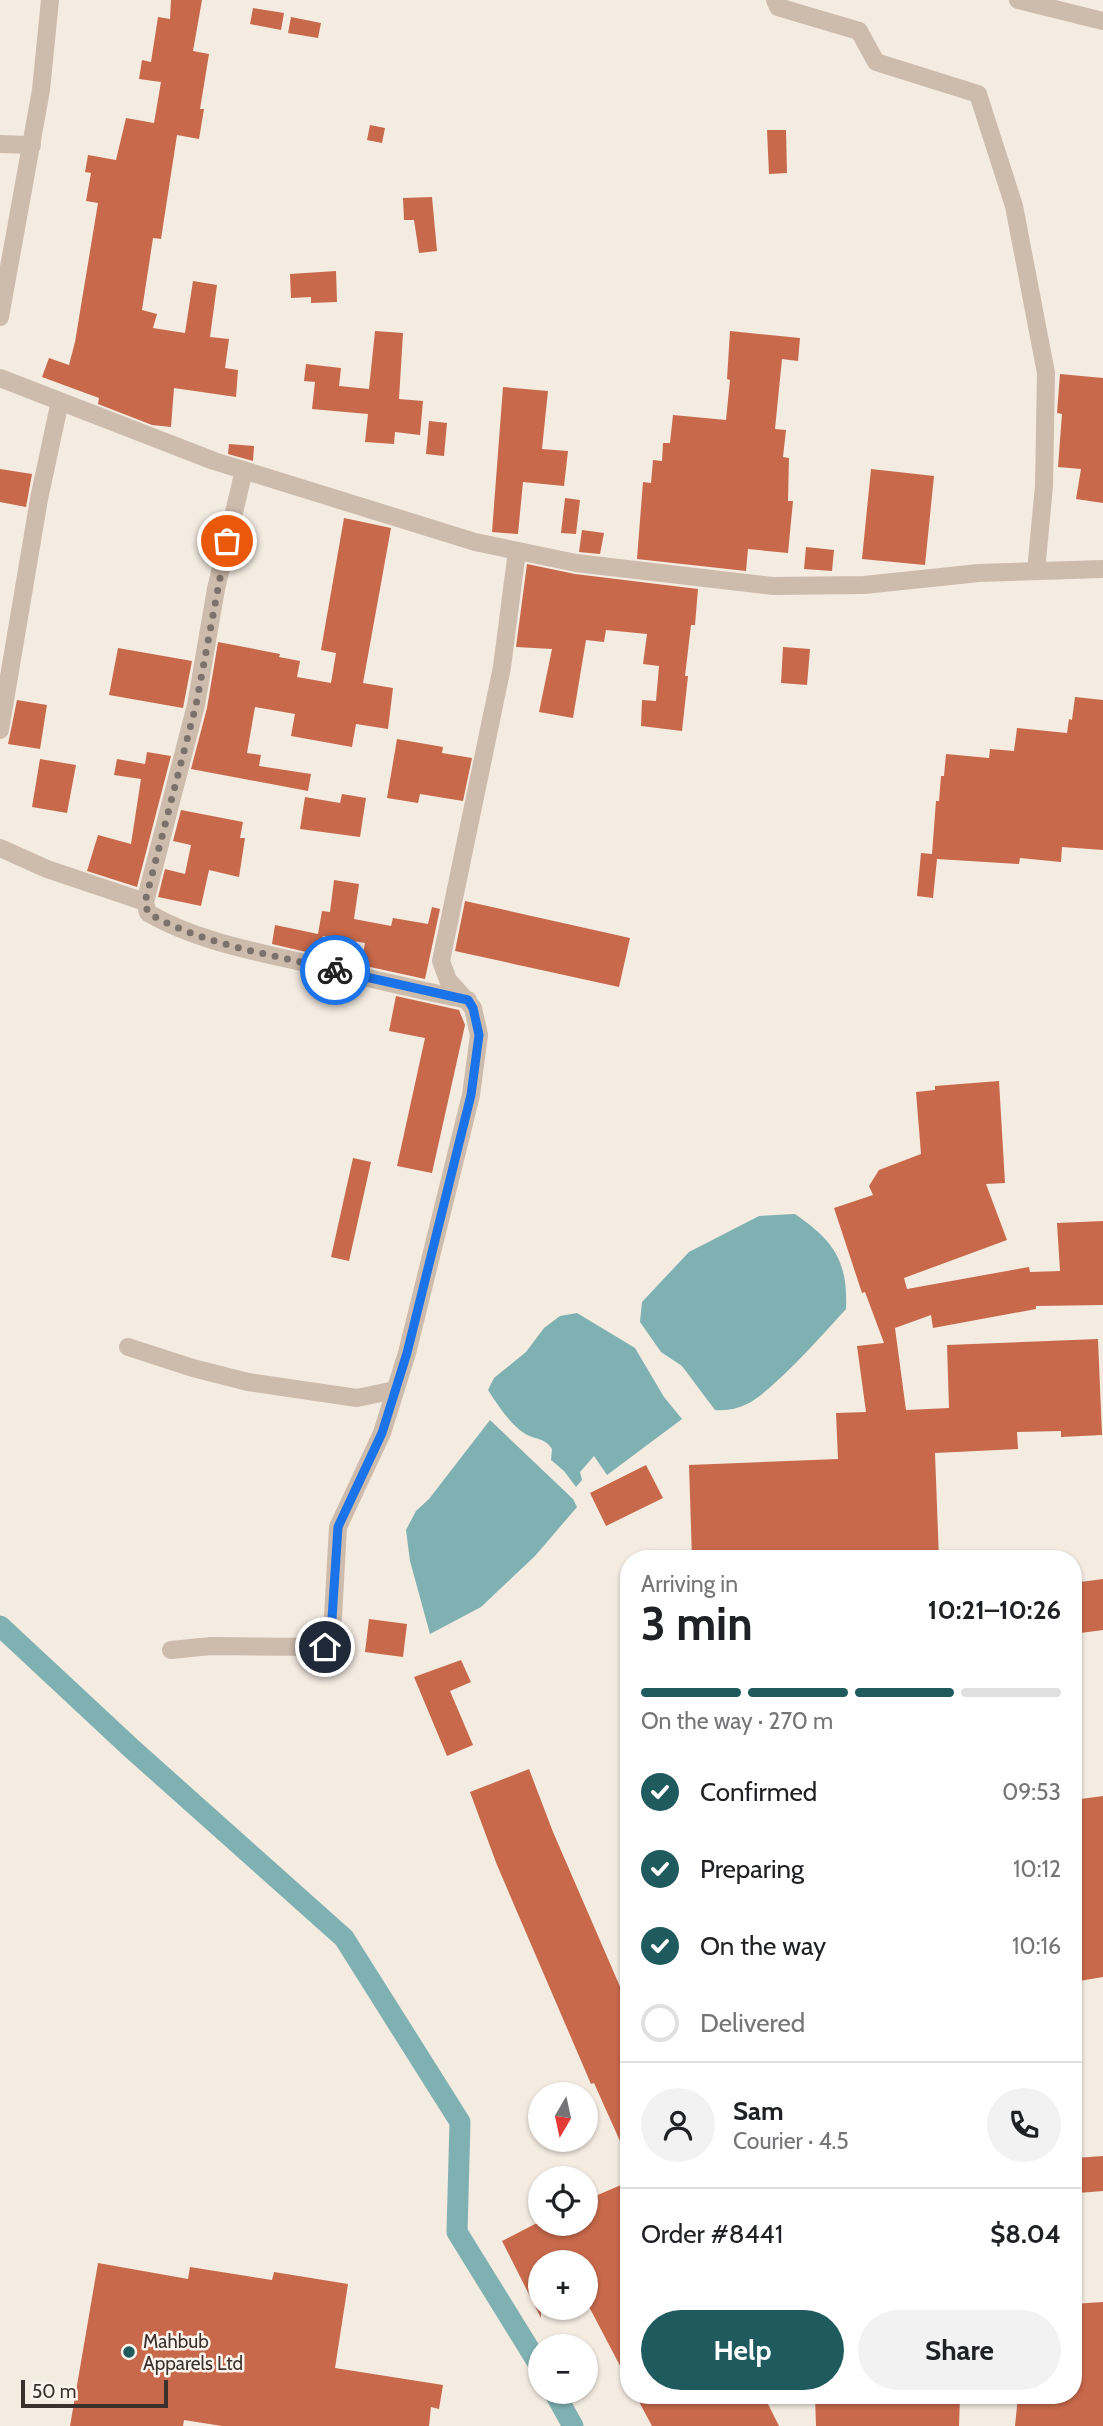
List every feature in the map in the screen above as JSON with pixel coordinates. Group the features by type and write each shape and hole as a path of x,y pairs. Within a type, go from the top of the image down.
{"street":[{"path":"0,317 41,90 50,0"},
{"path":"775,0 778,7 859,32 876,62 978,94 1014,206 1046,373 1044,486 1036,571"},
{"path":"1018,0 1103,21"},
{"path":"0,144 32,145"},
{"path":"0,377 244,471 475,542 576,563 773,586 864,585 979,573 1103,569"},
{"path":"0,730 38,499 60,401"},
{"path":"244,471 216,589 196,705 145,902 148,913 172,926 218,943 381,983 468,1000"},
{"path":"171,1650 211,1646 325,1647 331,1634 338,1527 382,1433 395,1391 425,1289 471,1095 479,1035 473,1008 448,980 441,961 502,667 517,551"},
{"path":"0,848 47,869 145,902"},
{"path":"128,1348 248,1382 357,1398 395,1391"}],"water":[{"path":"795,1214 820,1233 836,1254 844,1278 846,1309 798,1361 758,1397 735,1408 715,1410 682,1366 661,1352 640,1322 642,1302 689,1252 759,1216"},
{"path":"577,1313 635,1348 664,1397 682,1419 607,1475 594,1456 580,1472 582,1480 576,1487 551,1460 552,1449 549,1445 519,1429 488,1390 494,1378 526,1352 544,1328 560,1316"},
{"path":"490,1420 573,1499 577,1507 535,1556 481,1607 430,1634 410,1561 406,1530 416,1511 429,1499"}],"building":[{"path":"171,0 202,0 193,51 209,54 200,109 204,109 199,139 177,135 161,239 153,238 142,310 157,314 153,328 185,333 193,281 217,285 210,337 229,339 225,368 238,370 236,397 174,388 171,427 152,425 98,404 99,398 42,377 49,358 69,365 75,342 98,203 86,201 91,173 85,172 88,155 116,160 126,118 154,123 161,82 139,79 142,60 151,62 158,17 170,19"},
{"path":"253,8 284,13 281,30 250,24"},
{"path":"291,17 321,23 318,38 288,33"},
{"path":"370,125 385,128 382,143 367,140"},
{"path":"767,130 786,130 787,173 769,174"},
{"path":"432,197 437,251 419,253 414,220 404,220 403,198"},
{"path":"336,271 337,302 311,303 311,297 291,298 290,274"},
{"path":"375,331 403,333 399,399 423,401 420,435 395,432 394,444 365,442 368,414 312,409 315,382 304,381 306,364 341,368 339,386 369,389"},
{"path":"730,331 800,338 798,361 782,359 775,429 786,430 783,457 789,458 788,501 793,501 788,553 748,549 746,571 637,559 643,482 651,483 653,460 662,461 663,443 670,443 673,415 726,420 730,380 727,379"},
{"path":"1060,374 1103,378 1103,503 1076,499 1081,469 1058,467 1062,414 1057,413"},
{"path":"503,387 548,391 542,449 568,451 564,486 523,482 518,534 492,532"},
{"path":"429,421 447,423 444,456 426,454"},
{"path":"229,444 254,446 253,461 228,454"},
{"path":"0,469 32,474 26,507 0,502"},
{"path":"871,469 934,476 925,565 862,559"},
{"path":"565,498 580,500 576,534 561,533"},
{"path":"344,518 391,528 363,683 393,688 388,729 356,724 352,747 291,736 295,714 255,707 247,753 261,755 259,766 311,774 308,791 191,769 207,708 218,642 280,654 279,657 300,661 297,677 331,683 336,653 321,650"},
{"path":"582,530 604,533 600,554 579,552"},
{"path":"806,547 834,550 832,571 804,569"},
{"path":"527,564 575,574 698,589 695,625 691,625 685,676 688,676 682,731 641,726 642,700 656,701 659,666 643,664 647,634 606,630 604,642 586,640 573,718 539,712 552,649 516,647"},
{"path":"783,647 810,649 807,685 781,683"},
{"path":"118,648 192,661 183,708 109,695"},
{"path":"1075,697 1103,700 1103,850 1062,847 1061,862 1020,858 1019,864 937,859 933,898 917,896 921,853 932,854 936,801 939,801 946,754 989,758 990,749 1014,751 1017,728 1067,733"},
{"path":"17,700 47,705 40,749 8,744"},
{"path":"397,739 443,747 442,753 472,758 463,801 420,794 418,803 387,798"},
{"path":"147,752 171,756 137,887 87,871 98,835 131,844 141,779 114,775 117,759 145,764"},
{"path":"40,759 76,765 67,813 32,807"},
{"path":"342,794 366,798 360,837 300,829 305,797 340,803"},
{"path":"181,810 243,822 240,838 245,838 239,877 209,870 201,906 158,897 165,869 185,874 191,845 173,841"},
{"path":"334,880 359,884 354,919 391,926 393,918 428,924 432,907 440,909 425,979 361,965 365,943 323,936 319,955 272,944 275,925 318,934 322,911 330,912"},
{"path":"465,901 630,938 619,987 455,951"},
{"path":"396,996 459,1010 465,1025 432,1173 397,1166 425,1038 389,1031"},
{"path":"999,1081 1005,1183 986,1184 1007,1240 904,1278 907,1289 1029,1267 1030,1272 1060,1271 1057,1223 1103,1221 1103,1305 1036,1306 1036,1309 933,1328 931,1315 895,1328 906,1410 949,1408 947,1345 1098,1339 1102,1435 1061,1437 1061,1431 1017,1432 1018,1449 935,1453 939,1550 692,1550 689,1465 838,1459 836,1413 866,1412 857,1346 884,1343 865,1292 862,1293 834,1208 873,1195 869,1186 879,1170 921,1154 916,1092 935,1090 935,1086"},
{"path":"353,1158 371,1162 349,1261 331,1257"},
{"path":"646,1465 663,1498 606,1526 590,1493"},
{"path":"1103,1579 1103,1630 1082,1633 1082,1582"},
{"path":"369,1619 407,1624 403,1657 365,1652"},
{"path":"461,1660 471,1682 450,1691 473,1745 447,1756 414,1677"},
{"path":"529,1769 553,1832 620,1987 620,2141 598,2092 598,2082 590,2082 497,1865 470,1792"},
{"path":"1103,1796 1103,1977 1082,1980 1082,1799"},
{"path":"1103,2156 1103,2191 1082,2193 1082,2158"},
{"path":"620,2185 620,2366 596,2320 598,2250 528,2250 528,2292 502,2241 528,2228 528,2236 598,2236 598,2195"},
{"path":"98,2263 188,2279 190,2267 272,2280 274,2272 348,2284 335,2368 443,2385 439,2409 431,2407 429,2426 222,2426 184,2420 183,2426 70,2426"},
{"path":"1103,2302 1103,2426 1015,2426 1017,2404 1082,2404 1082,2303"},
{"path":"640,2404 768,2404 779,2426 652,2426"},
{"path":"815,2404 960,2404 959,2426 816,2426"}],"waterway":[{"path":"0,1626 131,1748 344,1938 460,2122 457,2232 528,2347"},
{"path":"561,2404 573,2426"}],"way so far":[{"path":"227,541 196,705 145,902 148,913 172,926 218,943 335,970"}],"place":[{"name":"Mahbub Apparels Ltd","path":"129,2352"}],"route":[{"path":"325,1647 331,1634 338,1527 382,1433 407,1353 471,1095 479,1035 473,1008 468,1000 381,983 335,970"}]}
